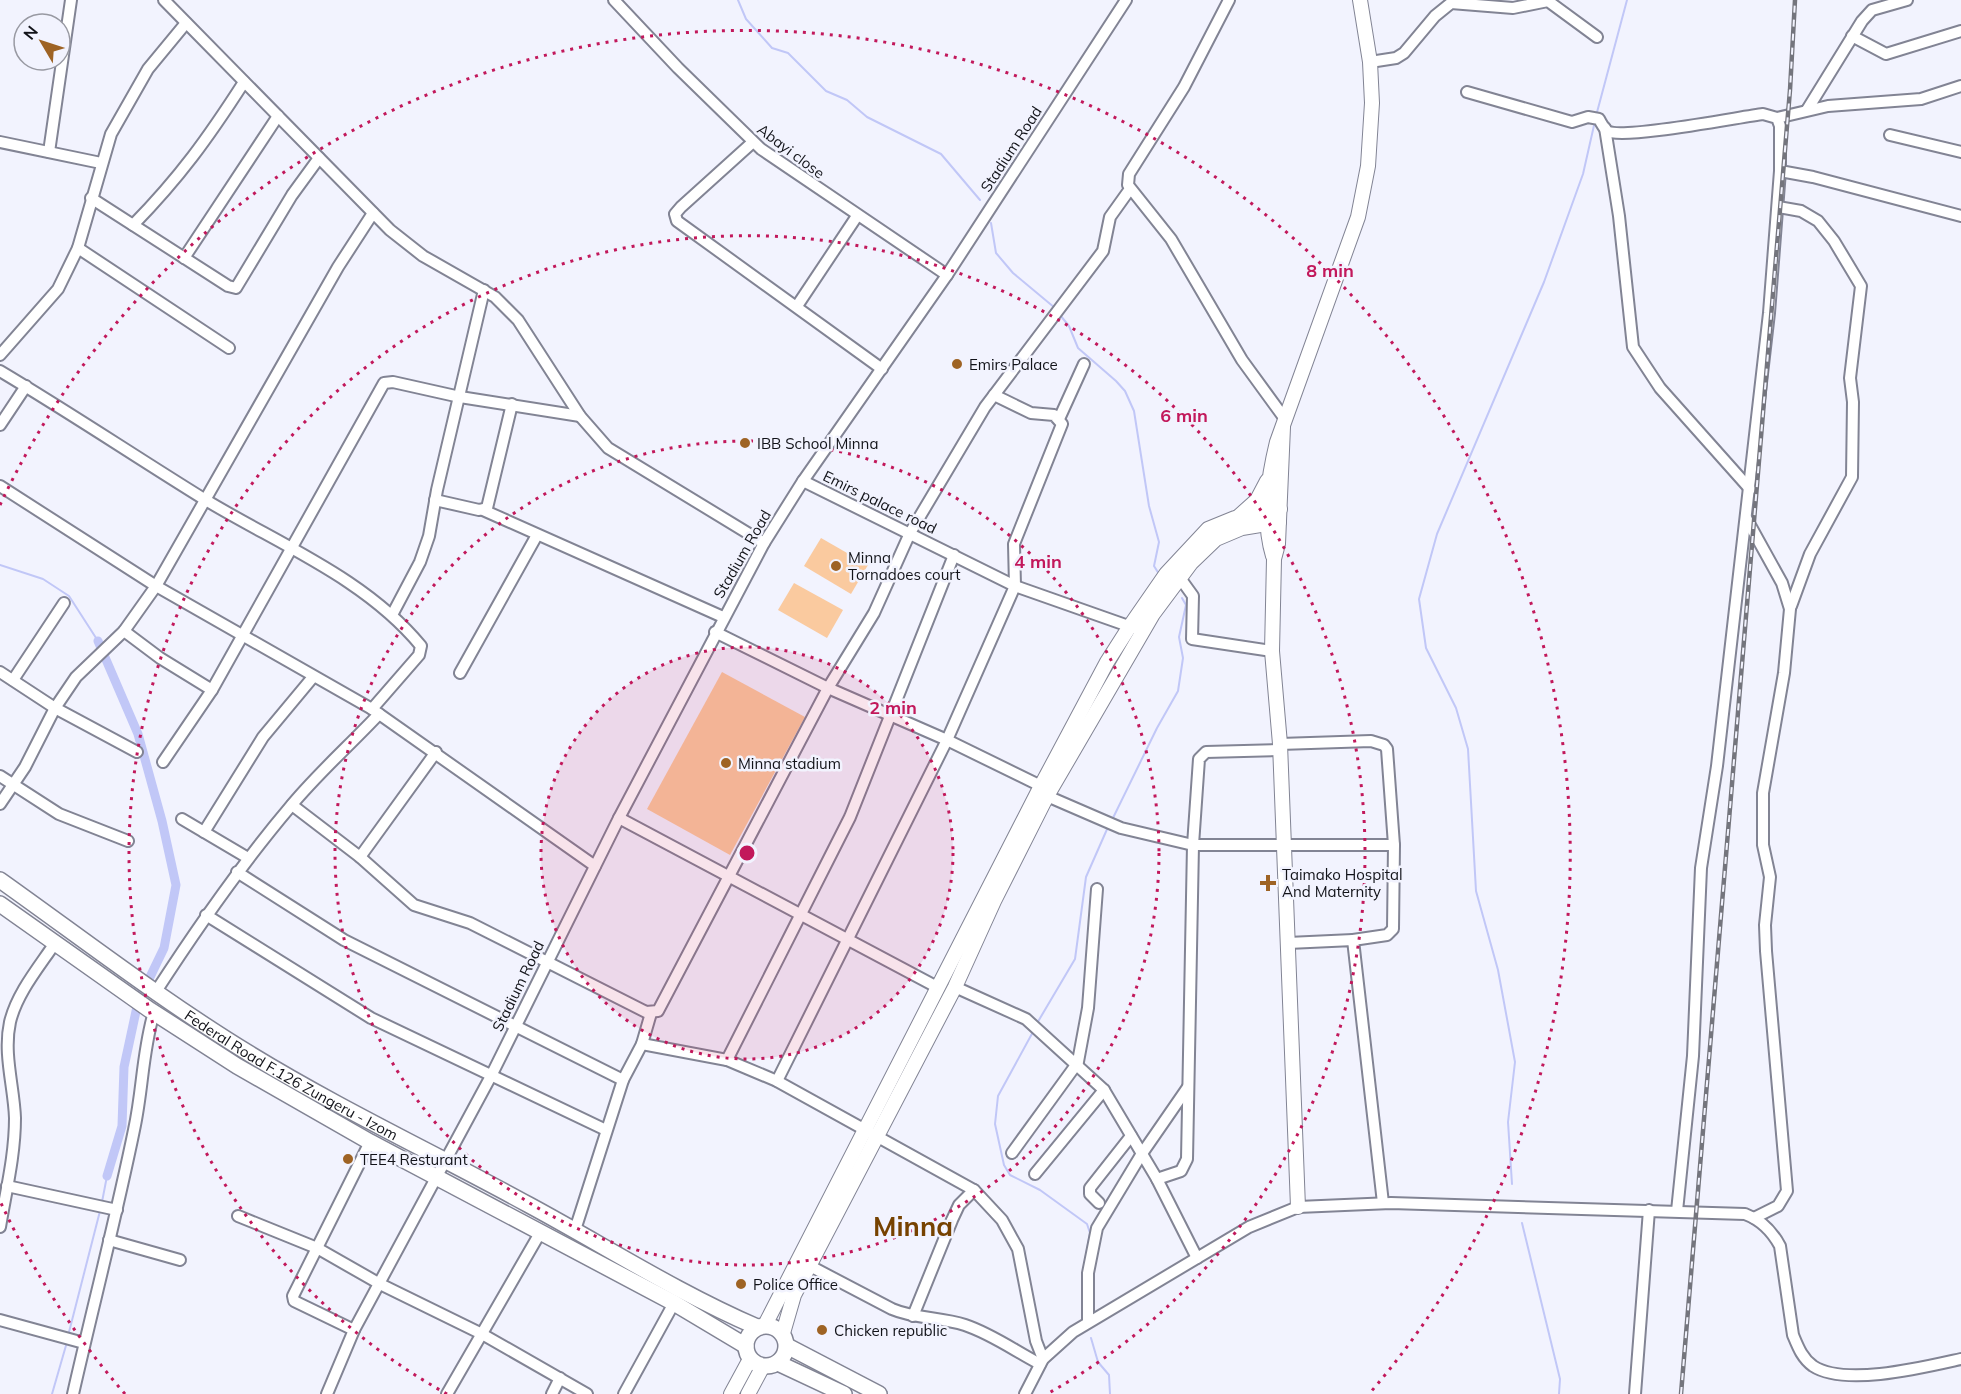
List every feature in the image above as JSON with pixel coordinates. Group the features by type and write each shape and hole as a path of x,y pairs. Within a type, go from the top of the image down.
{"main road":[{"name":"Federal Road F.126 Zungeru - Izom","path":"0,880 154,992 312,1090 575,1230 704,1303 761,1326"},
{"name":"Federal Road F.126 Zungeru - Izom","path":"0,904 130,996 237,1066 370,1142 674,1303 759,1359 844,1394"},
{"path":"26,922 37,907"},
{"path":"785,1339 783,1358 759,1359 749,1335 761,1326 772,1326 785,1339 879,1394"}],"street":[{"path":"49,152 71,0"},
{"path":"164,0 373,213 423,256 495,297 519,320 580,416 608,448 764,543"},
{"name":"Abayi close","path":"614,0 753,142 857,216 947,274"},
{"path":"1229,0 1184,87 1127,179 1130,189 1171,239 1242,360 1284,423 1273,517 1268,538 1274,559 1272,651 1280,747 1298,1207"},
{"path":"785,1339 794,1295 810,1266 937,987 1044,791 1166,574 1214,526 1235,518 1257,500 1269,477 1276,442 1358,218 1368,166 1372,103 1370,63 1360,0"},
{"path":"1807,110 1852,36 1872,10 1907,0"},
{"path":"1370,63 1396,58 1404,53 1444,7 1460,2 1478,6 1513,8 1548,1 1597,37"},
{"name":"Stadium Road","path":"327,1394 354,1330 490,1076 619,818 715,632 764,543 803,481 947,274 1121,2"},
{"path":"0,355 58,289 78,248 111,134 130,97 169,41 186,22"},
{"path":"1852,36 1886,54 1961,31"},
{"path":"133,225 178,177 203,146 244,82"},
{"path":"1467,92 1572,122 1597,122 1613,132 1627,133 1763,114 1777,118 1807,110 1921,99 1961,87"},
{"path":"184,258 278,116"},
{"path":"1677,1211 1693,1056 1701,868 1717,766 1750,489 1778,207 1780,126 1777,118"},
{"path":"1597,122 1619,216 1633,347 1660,388 1750,489"},
{"path":"1890,135 1961,152"},
{"path":"0,142 101,163"},
{"path":"753,142 681,207 675,214 677,221 882,369"},
{"path":"91,198 228,286 236,288 287,203 319,158"},
{"path":"1780,171 1813,177 1961,216"},
{"path":"575,1230 623,1080 642,1044 651,1013 662,1006 828,688 874,613 910,533 958,450 994,395 1103,251 1110,217 1130,189"},
{"path":"1754,1218 1779,1206 1787,1191 1766,951 1765,925 1770,878 1761,824 1763,793 1784,673 1790,609 1806,563 1852,477 1853,402 1850,378 1861,286 1834,241 1818,221 1801,211 1778,207"},
{"path":"0,804 14,784 55,708 80,672 124,631 156,586 338,267 373,213"},
{"path":"797,306 857,216"},
{"path":"78,248 229,348"},
{"path":"392,615 420,562 429,536 435,500 484,290"},
{"path":"1059,419 1084,364"},
{"path":"0,371 204,500 362,592 392,615 421,646 419,655 376,712 292,804 237,872 154,992"},
{"path":"163,762 212,690 384,383 393,382 460,397 580,416"},
{"path":"0,425 26,386"},
{"path":"777,1081 947,740 1015,586 1014,544 1062,424 1054,415 1025,411 994,395"},
{"path":"483,510 490,502 512,404"},
{"path":"1269,477 1273,517"},
{"name":"Emirs palace road","path":"803,481 1015,586 1136,629"},
{"path":"0,486 156,586 376,712 595,866"},
{"path":"435,500 483,510 723,617"},
{"path":"1235,518 1273,517"},
{"path":"1136,629 1191,562 1216,539 1273,517"},
{"path":"1746,518 1782,583 1790,609"},
{"path":"460,673 537,535"},
{"path":"727,1060 850,817 954,555"},
{"path":"1179,578 1193,596 1192,639 1272,651"},
{"path":"13,680 64,603"},
{"path":"124,631 160,658 212,690"},
{"path":"715,632 828,688 947,740 1101,820 1121,828 1192,845 1394,845"},
{"path":"0,672 55,708 137,752"},
{"path":"204,832 263,737 312,677"},
{"path":"1157,1179 1169,1177 1180,1171 1187,1159 1192,845 1198,765 1201,755 1206,752 1371,741 1384,745 1387,749 1391,788 1394,845 1393,929 1387,935 1353,940 1288,943"},
{"path":"360,857 436,752"},
{"path":"0,776 66,818 128,841"},
{"path":"761,1326 955,987 1044,791"},
{"path":"292,804 360,857 414,905 470,923 651,1013"},
{"path":"619,818 937,987"},
{"path":"182,819 248,858"},
{"path":"237,872 344,940 432,982 515,1027 623,1080"},
{"path":"1012,1153 1076,1066 1088,1008 1097,889"},
{"path":"206,915 371,1018 606,1130"},
{"path":"1353,940 1383,1203"},
{"path":"0,1227 15,1117 8,1046 10,1022 20,997 55,943"},
{"path":"955,987 1026,1019 1104,1090 1157,1179 1197,1258"},
{"path":"73,1394 79,1342 109,1240 112,1209 140,1100 143,1051 152,1011"},
{"path":"642,1044 727,1060 777,1081 974,1190 1002,1220 1018,1249 1041,1362"},
{"path":"1088,1322 1088,1273 1097,1228 1141,1155 1188,1087"},
{"path":"1035,1174 1104,1090"},
{"path":"1099,1203 1090,1194 1090,1188 1131,1136"},
{"path":"354,1330 294,1301 293,1296 370,1142"},
{"path":"7,1186 112,1209"},
{"path":"914,1316 959,1205 974,1190"},
{"path":"1025,1394 1041,1362 1052,1348 1088,1322 1249,1227 1298,1207 1383,1203 1728,1212 1754,1218 1775,1235 1780,1246 1793,1335 1802,1354 1815,1367 1827,1372 1848,1375 1961,1359"},
{"path":"1635,1394 1649,1210"},
{"path":"238,1216 317,1248 380,1284 482,1334 587,1394"},
{"path":"447,1394 540,1233"},
{"path":"109,1240 180,1260"},
{"path":"810,1266 892,1309 914,1316 963,1324 986,1333 1041,1362"},
{"path":"624,1394 674,1303"},
{"path":"0,1320 79,1342"},
{"path":"731,1394 759,1359"},
{"path":"748,1394 759,1359"},
{"path":"552,1394 560,1378"}],"shaded area":[{"name":"Minna Tornadoes court","path":"821,538 868,565 851,594 804,566"},
{"name":"Minna Tornadoes court","path":"794,583 843,610 827,638 778,610"},
{"name":"Minna stadium","path":"722,672 805,717 730,855 647,809"}],"waterway":[{"path":"738,0 746,19 772,48 788,53 826,91 847,100 867,117 941,154 980,200"},
{"path":"1596,116 1627,0"},
{"path":"1512,1184 1508,1122 1515,1062 1498,970 1476,891 1468,749 1456,708 1426,648 1419,599 1437,534 1544,282 1583,174 1595,121"},
{"path":"991,223 996,253 1013,273 1055,308"},
{"path":"1060,315 1069,326 1078,348 1125,391 1134,411 1149,506 1159,542 1154,566 1159,574"},
{"path":"0,565 43,579 69,596 98,641"},
{"path":"1112,820 1157,728 1178,691 1183,658 1179,637 1186,605 1182,598"},
{"path":"98,641 138,734 162,821 176,885 164,948 138,1002 124,1067 122,1126 107,1176"},
{"path":"1036,1025 1075,959 1086,877 1108,827"},
{"path":"1034,1030 998,1096 995,1124 1004,1165 1010,1175 1040,1190 1087,1224 1090,1233 1083,1271"},
{"path":"102,1202 107,1176"},
{"path":"68,1336 100,1211"},
{"path":"1522,1223 1560,1379 1559,1394"},
{"path":"1083,1280 1083,1301"},
{"path":"1091,1338 1098,1362 1109,1375 1110,1394"},
{"path":"52,1394 67,1342"}],"railway":[{"path":"1681,1394 1790,90 1795,0"}],"place":[{"name":"Emirs Palace","path":"957,364"},
{"name":"IBB School Minna","path":"745,443"},
{"name":"Minna Tornadoes court","path":"836,566"},
{"name":"Minna stadium","path":"726,763"},
{"name":"Taimako Hospital And Maternity","path":"1268,883"},
{"name":"TEE4 Resturant","path":"348,1159"},
{"name":"Police Office","path":"741,1284"},
{"name":"Chicken republic","path":"822,1330"}],"district":[{"name":"Minna","path":"913,1226"}]}
